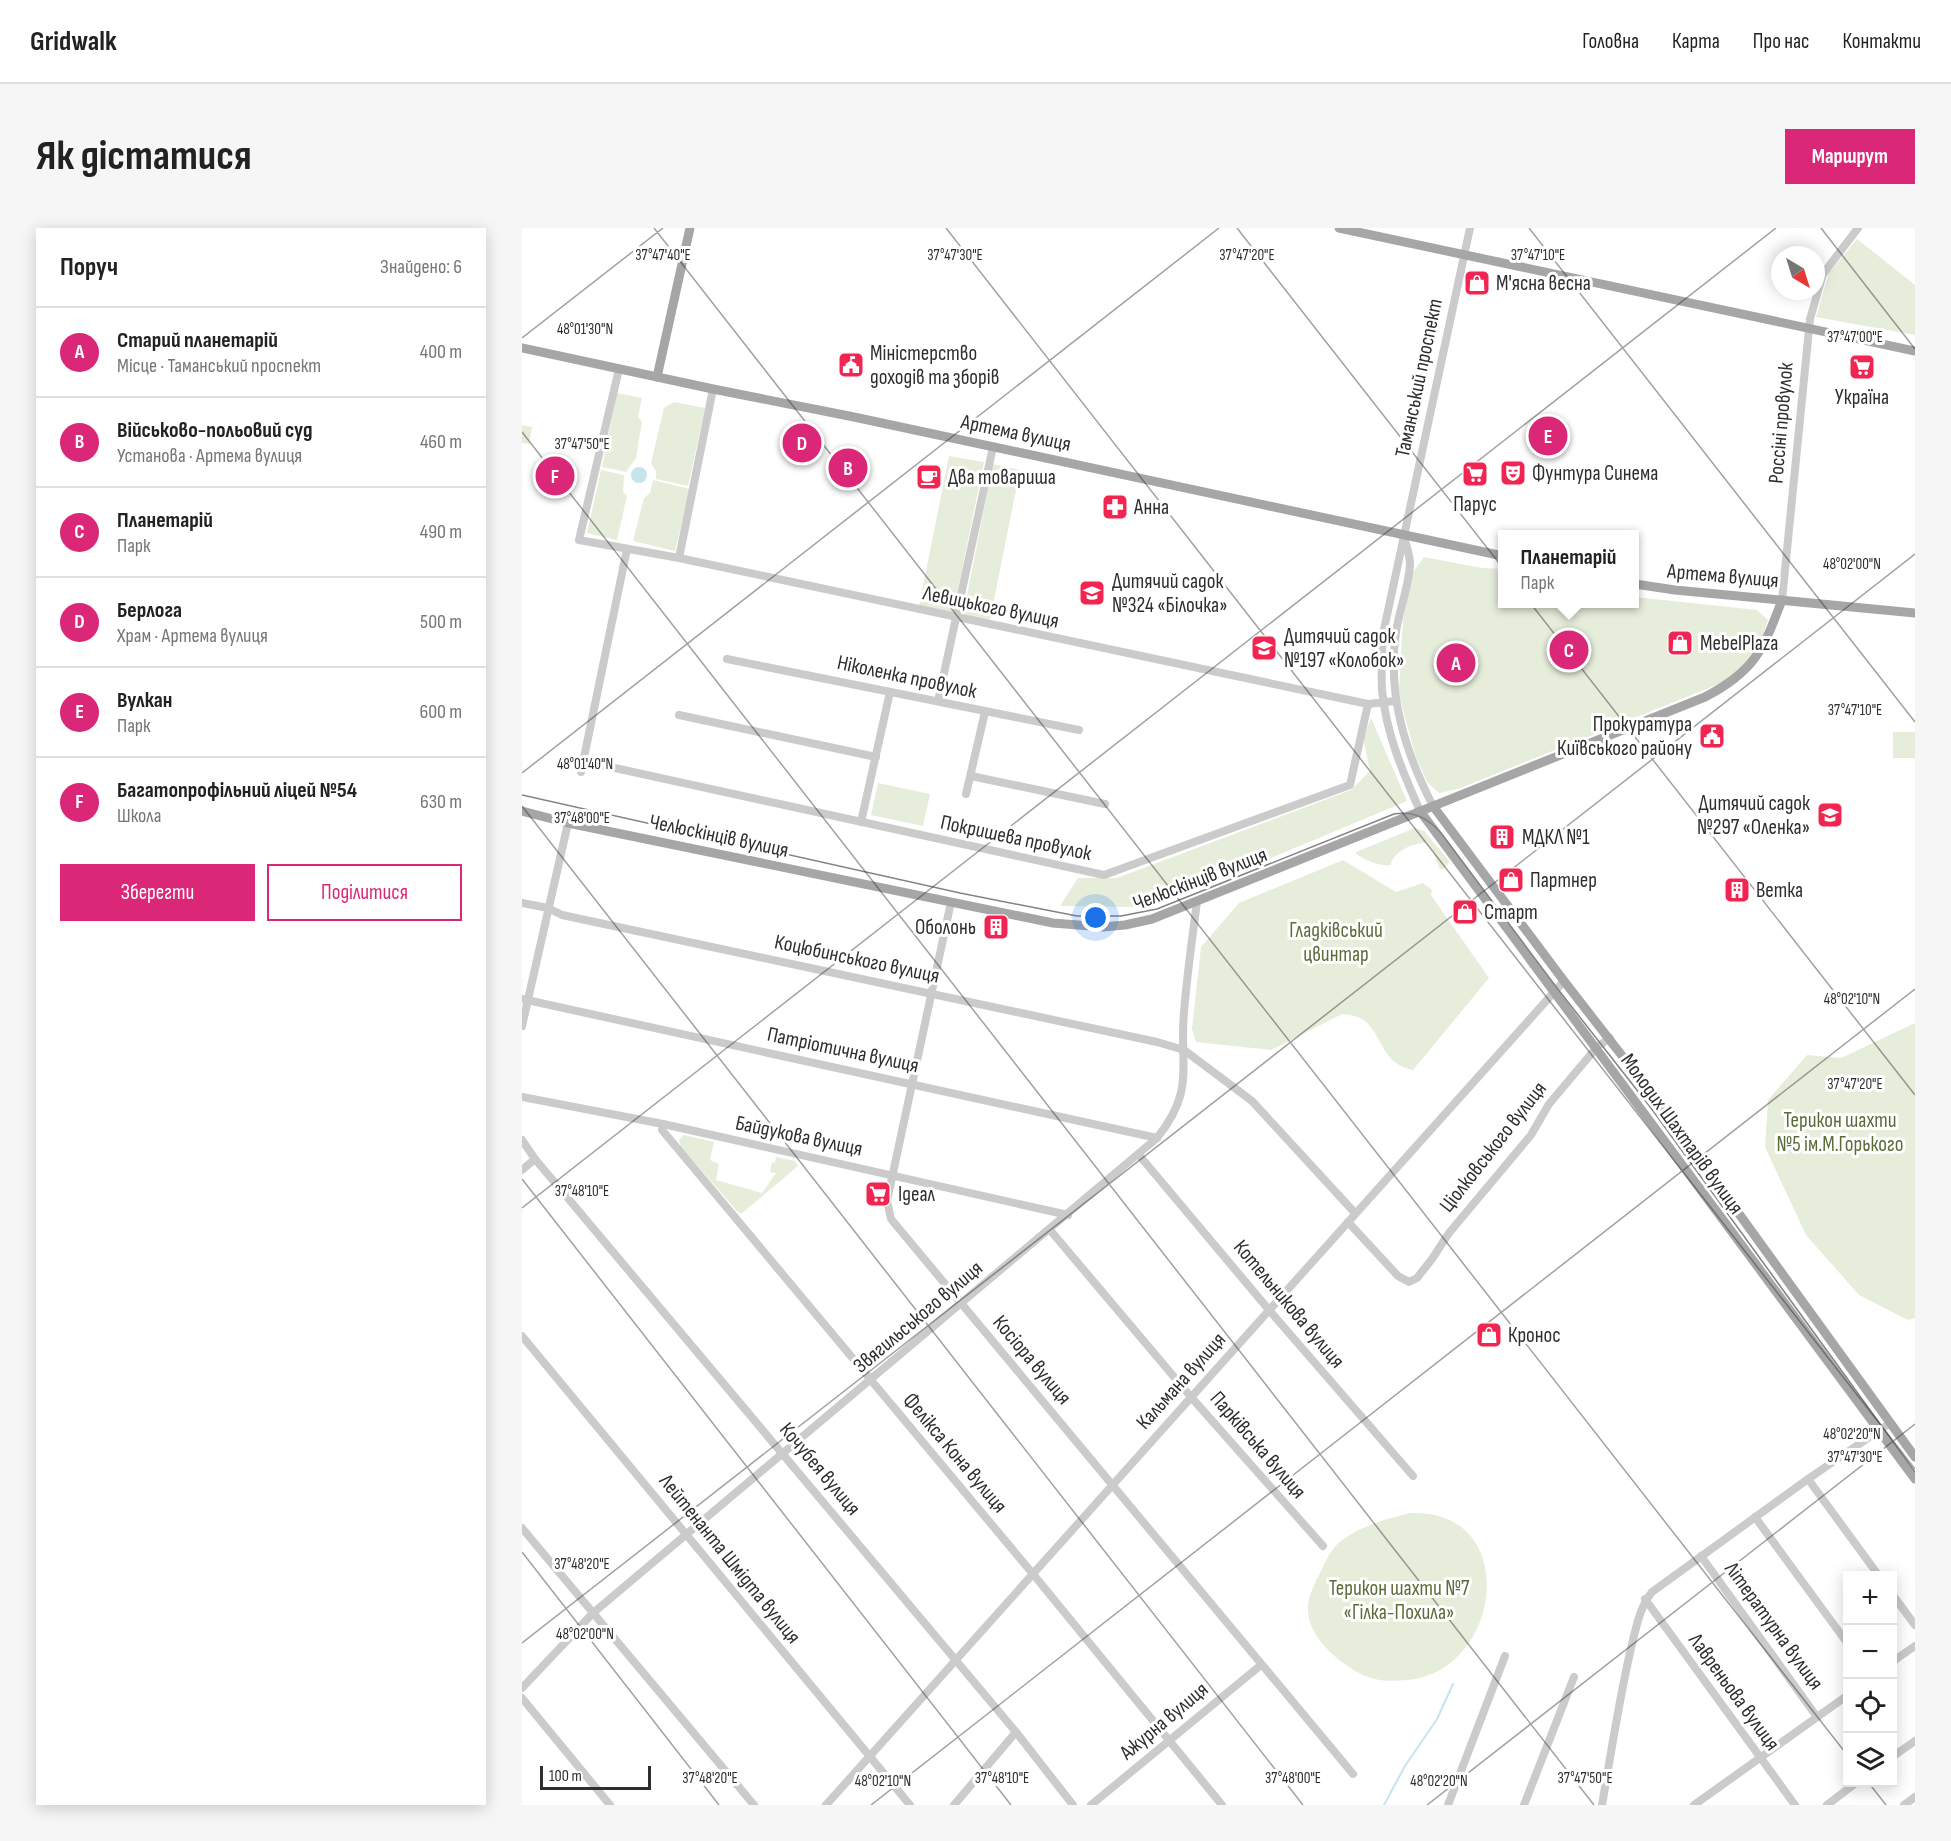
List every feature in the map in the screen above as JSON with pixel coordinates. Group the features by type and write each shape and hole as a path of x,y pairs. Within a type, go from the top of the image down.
{"main road":[{"path":"657,377 690,228"},
{"path":"1339,228 1915,351"},
{"name":"Артема вулиця","path":"522,348 1498,555"},
{"name":"Артема вулиця","path":"1639,585 1915,613"},
{"name":"Челюскінців вулиця","path":"522,811 567,823 1053,923 1103,927 1125,925 1152,919 1197,902 1706,697 1723,688 1745,671 1759,655 1769,636 1782,600"},
{"name":"Молодих Шахтарів вулиця","path":"1433,806 1564,981 1610,1038 1915,1457"},
{"name":"Молодих Шахтарів вулиця","path":"1420,811 1915,1479"}],"street":[{"name":"Таманський проспект","path":"1420,811 1396,752 1384,702 1383,634 1470,228"},
{"name":"Россіні провулок","path":"1782,600 1809,328 1823,274 1858,228"},
{"name":"Левицького вулиця","path":"619,369 579,540 678,558 1368,704 1396,701"},
{"path":"678,558 713,389"},
{"path":"938,701 993,447"},
{"name":"Таманський проспект","path":"1404,536 1410,562 1395,641 1396,701 1411,759 1433,806"},
{"path":"581,772 627,549"},
{"name":"Ніколенка провулок","path":"727,659 1079,730"},
{"path":"861,822 890,692"},
{"name":"Покришева провулок","path":"583,761 1104,875 1350,785 1368,704"},
{"path":"966,794 985,712"},
{"path":"679,715 876,757"},
{"path":"970,776 1105,804"},
{"path":"522,1026 525,999 567,823"},
{"name":"Косіора вулиця","path":"951,902 887,1201 891,1219 1353,1774"},
{"name":"Звягильського вулиця","path":"522,1688 593,1613 1068,1215 1156,1138 1168,1124 1179,1098 1185,1072 1184,1015 1197,902"},
{"name":"Коцюбинського вулиця","path":"522,903 548,908 562,915 1184,1050"},
{"name":"Кальмана вулиця","path":"826,1805 1564,981"},
{"name":"Патріотична вулиця","path":"525,999 1156,1138"},
{"name":"Ціолковського вулиця","path":"1348,1222 1398,1276 1409,1282 1416,1278 1449,1233 1531,1135 1549,1104 1597,1047 1610,1038"},
{"path":"1184,1050 1252,1101 1355,1214"},
{"name":"Байдукова вулиця","path":"522,1097 663,1124 1068,1215"},
{"name":"Фелікса Кона вулиця","path":"663,1124 662,1130 1033,1574 1222,1805"},
{"name":"Кочубея вулиця","path":"522,1140 535,1159 1016,1732 1073,1805"},
{"name":"Котельникова вулиця","path":"1139,1155 1413,1476"},
{"path":"522,1170 535,1159"},
{"name":"Парківська вулиця","path":"1050,1230 1191,1397 1323,1546"},
{"name":"Лейтенанта Шмідта вулиця","path":"522,1336 910,1805"},
{"path":"1602,1805 1623,1684 1645,1599 1755,1517 1890,1423"},
{"path":"1808,1479 1876,1571"},
{"path":"1755,1517 1843,1637"},
{"path":"522,1528 754,1805"},
{"name":"Літературна вулиця","path":"1701,1556 1817,1716"},
{"name":"Лавреньова вулиця","path":"1645,1599 1795,1805"},
{"path":"1897,1600 1915,1625"},
{"path":"1897,1659 1915,1646"},
{"path":"1448,1805 1505,1656"},
{"name":"Ажурна вулиця","path":"1090,1805 1261,1665"},
{"path":"1524,1805 1574,1677"},
{"path":"522,1698 610,1805"},
{"path":"1694,1805 1843,1698"},
{"path":"954,1805 1016,1732"},
{"path":"1897,1754 1915,1741"},
{"path":"1827,1805 1850,1787"},
{"path":"1904,1805 1915,1797"}],"green space":[{"path":"1857,239 1915,285 1915,335 1816,317 1821,300 1825,300 1825,287 1829,273"},
{"path":"617,393 642,398 638,417 642,422 636,458 626,472 602,467"},
{"path":"674,402 705,408 688,486 656,479 656,471 651,463 664,408"},
{"path":"522,425 532,427 529,444 522,443"},
{"path":"949,456 984,462 953,613 919,606"},
{"path":"993,464 1020,470 990,620 963,615"},
{"path":"601,470 624,475 623,492 627,496 617,540 587,533"},
{"path":"653,480 690,489 675,551 633,541 644,498 650,493"},
{"path":"1424,557 1498,569 1498,608 1639,608 1639,597 1757,610 1768,620 1753,654 1726,681 1458,789 1439,793 1427,782 1416,757 1399,690 1403,619 1413,572"},
{"path":"1371,718 1407,801 1271,858 1139,907 1060,906 1078,878 1117,878 1351,790 1370,771 1363,738"},
{"path":"1893,732 1915,732 1915,758 1893,758"},
{"path":"878,783 930,794 923,826 871,815"},
{"path":"1415,828 1424,831 1450,862 1443,869 1440,869 1433,852 1426,843 1416,844 1399,852 1391,865 1373,863 1356,854 1356,852"},
{"name":"Гладківський цвинтар","path":"1343,860 1396,892 1423,883 1432,890 1431,895 1489,978 1413,1070 1403,1067 1389,1056 1365,1021 1345,1014 1271,1050 1196,1042 1192,1029 1201,947 1239,903"},
{"name":"Терикон шахти №5 ім.М.Горького","path":"1915,1023 1915,1318 1908,1320 1859,1295 1806,1235 1765,1147 1768,1100 1807,1055 1841,1058"},
{"path":"684,1135 714,1142 710,1160 719,1164 716,1180 762,1193 776,1173 770,1172 772,1162 775,1163 776,1157 795,1161 798,1166 741,1214 681,1147 679,1140"},
{"name":"Терикон шахти №7 «Гілка-Похила»","path":"1410,1513 1446,1518 1470,1536 1484,1561 1487,1591 1480,1622 1464,1649 1440,1670 1408,1680 1377,1680 1348,1667 1321,1642 1310,1622 1309,1601 1327,1559 1344,1538 1371,1525"}],"water":[{"path":"639,467 647,475 639,483 631,475"}],"waterway":[{"path":"1384,1805 1405,1766 1437,1719 1453,1684"}],"tram line":[{"path":"522,795 960,893 1077,916 1121,916 1157,909 1394,814 1420,817 1431,823 1441,833 1557,988 1651,1108 1915,1472"}],"place":[{"name":"М'ясна весна","path":"1477,283"},
{"name":"Міністерство доходів та зборів","path":"851,365"},
{"name":"Україна","path":"1862,367"},
{"name":"Вулкан","path":"1548,436"},
{"name":"Берлога","path":"802,443"},
{"name":"Військово-польовий суд","path":"848,468"},
{"name":"Фунтура Синема","path":"1513,473"},
{"name":"Парус","path":"1475,474"},
{"name":"Багатопрофільний ліцей №54","path":"555,476"},
{"name":"Два товариша","path":"929,477"},
{"name":"Анна","path":"1115,507"},
{"name":"Дитячий садок №324 «Білочка»","path":"1092,593"},
{"name":"MebelPlaza","path":"1680,643"},
{"name":"Дитячий садок №197 «Колобок»","path":"1264,648"},
{"name":"Планетарій","path":"1569,650"},
{"name":"Старий планетарій","path":"1456,663"},
{"name":"Прокуратура Київського району","path":"1712,736"},
{"name":"Дитячий садок №297 «Оленка»","path":"1830,815"},
{"name":"МДКЛ №1","path":"1502,837"},
{"name":"Партнер","path":"1511,880"},
{"name":"Ветка","path":"1737,890"},
{"name":"Старт","path":"1465,912"},
{"name":"Оболонь","path":"996,927"},
{"name":"Ідеал","path":"878,1194"},
{"name":"Кронос","path":"1489,1335"}]}
